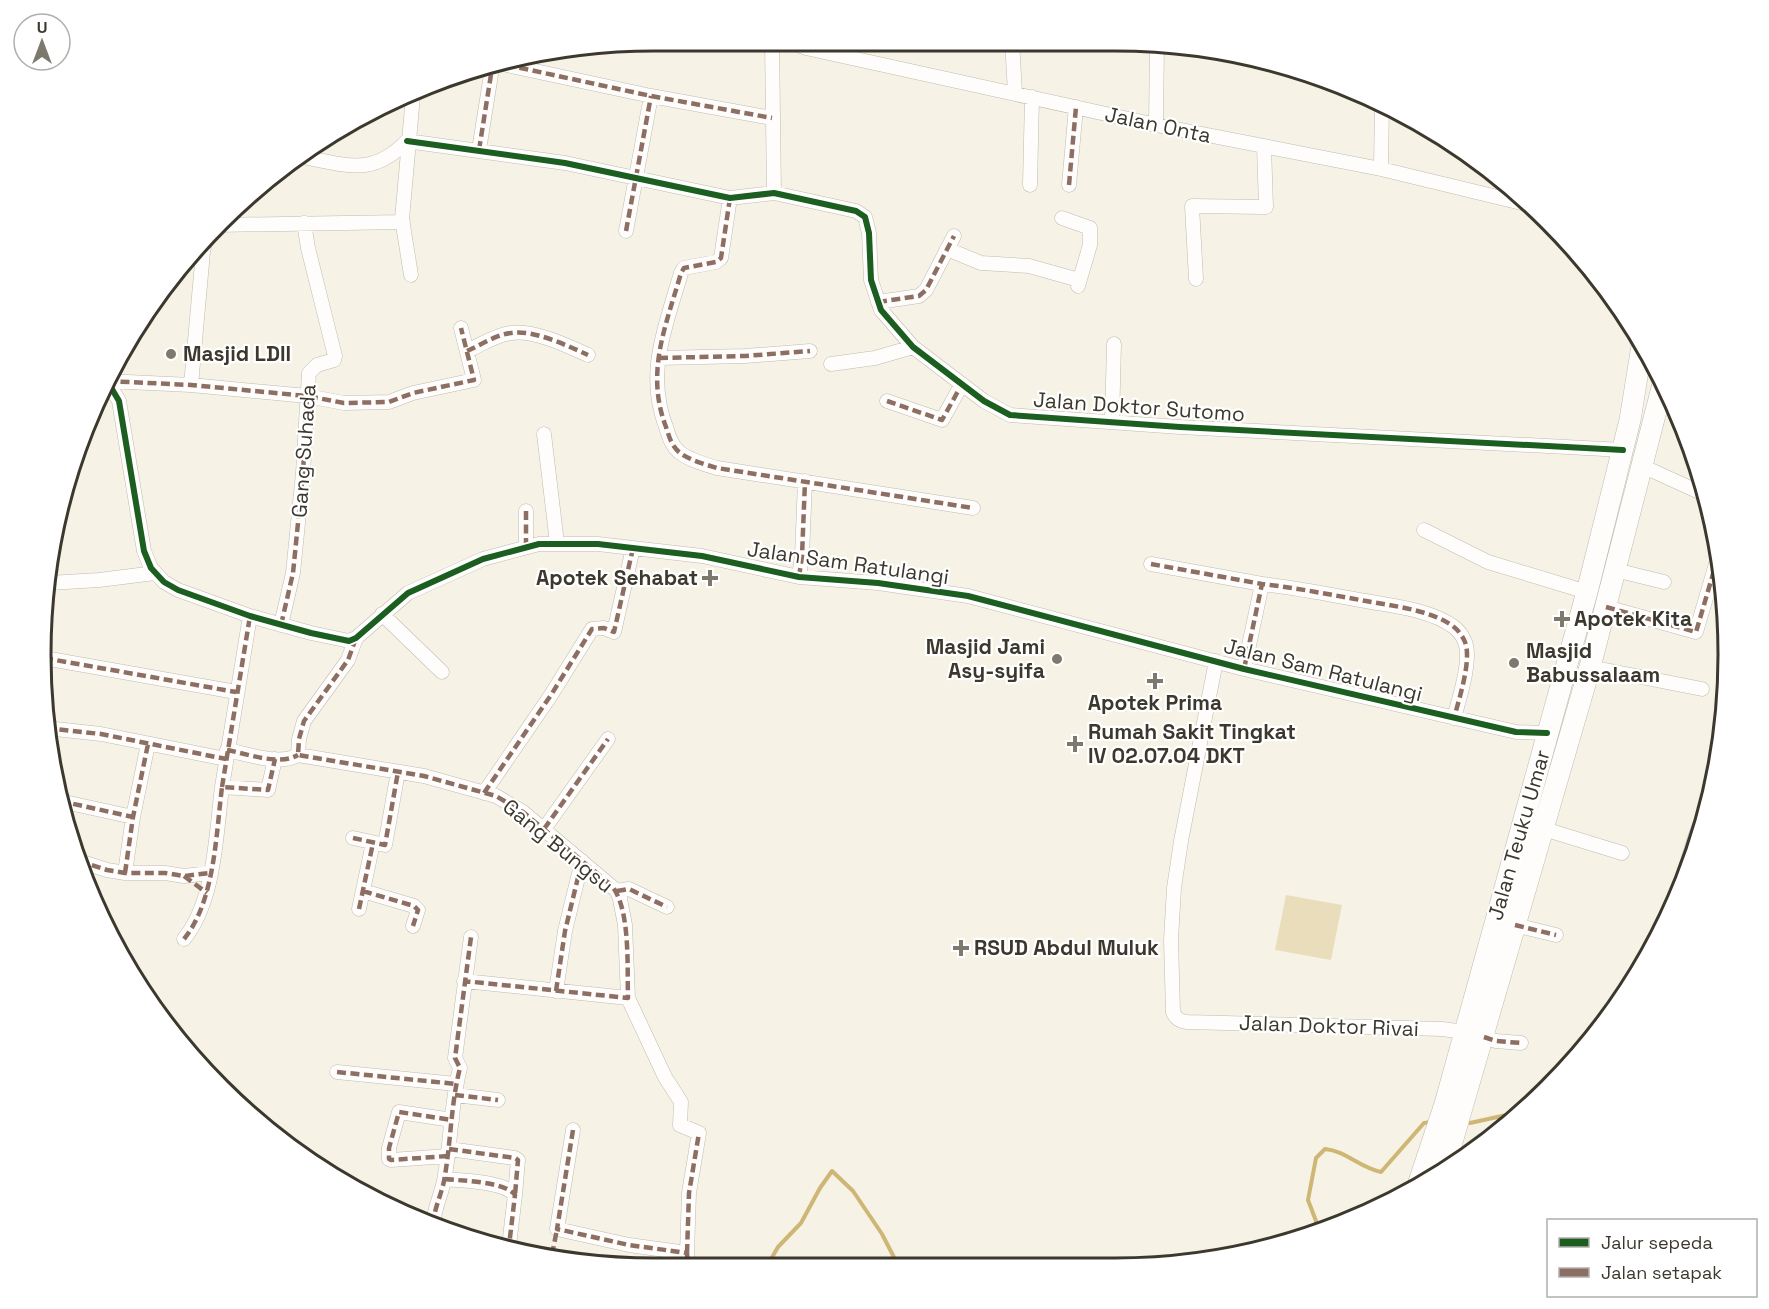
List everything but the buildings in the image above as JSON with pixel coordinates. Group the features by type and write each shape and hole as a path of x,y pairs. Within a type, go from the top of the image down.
{"highway":[{"name":"Jalan Teuku Umar","path":"1447,1158 1518,838 1587,592 1623,450 1641,360"},
{"name":"Jalan Teuku Umar","path":"1422,1173 1445,1104 1474,1035 1515,925 1590,667 1660,397"},
{"path":"1536,774 1558,780"},
{"path":"1518,838 1542,836"}],"street":[{"path":"408,141 565,163 730,198 774,193 772,51"},
{"name":"Jalan Onta","path":"820,51 1156,125 1381,169 1511,201"},
{"path":"1013,51 1015,93"},
{"path":"1156,125 1157,52"},
{"path":"518,67 651,96 772,118"},
{"path":"480,150 491,74"},
{"path":"626,231 651,96"},
{"path":"1030,185 1032,97"},
{"path":"411,275 403,222 412,102"},
{"path":"1070,185 1076,107"},
{"path":"1381,169 1382,113"},
{"path":"311,158 360,166 374,164 393,156 408,141"},
{"path":"1196,279 1192,206 1266,207 1264,146"},
{"name":"Jalan Doktor Sutomo","path":"774,193 844,207 865,217 871,280 881,310 913,347 984,401 1010,415 1623,450"},
{"path":"730,198 721,258 716,262 684,268 662,333 658,358 657,402 672,445 679,452 698,462 717,468 973,508"},
{"path":"947,249 981,263 1029,266 1078,283 1090,245 1090,228 1062,218"},
{"path":"232,225 403,222"},
{"name":"Gang Suhada","path":"281,625 293,573 303,473 309,373 317,365 334,360 336,356 308,248 304,223"},
{"path":"878,302 919,296 926,290 954,236"},
{"path":"191,385 203,255"},
{"path":"117,381 308,396 344,403 389,402 413,393 480,381 466,351 461,328"},
{"path":"466,351 491,339 519,333 544,338 588,355"},
{"path":"1112,422 1114,344"},
{"path":"831,364 874,358 913,347"},
{"path":"658,358 745,356 810,351"},
{"path":"887,401 942,420 962,384"},
{"path":"112,389 119,401 144,551 155,573 164,582 178,590 250,616 342,640 356,638 348,660 304,721 298,755"},
{"path":"544,434 557,543"},
{"path":"1642,466 1695,490"},
{"path":"799,577 805,481"},
{"path":"526,511 526,547"},
{"path":"1424,530 1488,562 1587,592"},
{"name":"Jalan Sam Ratulangi","path":"356,638 408,593 483,559 539,544 633,548 702,556 799,577 878,583 968,596 1244,669 1516,732 1545,743"},
{"path":"484,793 551,695 592,629 604,628 614,632 633,548"},
{"path":"1151,564 1262,584 1294,587 1415,611 1454,627 1466,645 1461,693 1454,718"},
{"path":"1616,570 1664,582"},
{"path":"55,583 155,573"},
{"path":"1606,607 1696,632 1713,575"},
{"path":"1244,669 1262,584"},
{"path":"382,614 441,672"},
{"path":"183,939 191,929 207,893 236,692 250,616"},
{"path":"51,659 236,692"},
{"name":"Jalan Doktor Rivai","path":"1216,661 1174,888 1171,940 1175,1017 1187,1022 1442,1029 1496,1041 1521,1043"},
{"path":"1590,667 1702,689"},
{"path":"56,729 101,734 148,744 275,759 268,790 222,787"},
{"name":"Jalan Sam Ratulangi","path":"1516,732 1545,743"},
{"path":"544,829 608,739"},
{"path":"125,873 133,817 148,744"},
{"name":"Gang Bungsu","path":"275,759 287,760 298,755 424,776 496,796 523,812 616,891 620,899 625,925 628,998 665,1077 681,1102 680,1125 699,1133 689,1192 688,1258"},
{"path":"353,838 385,845 398,772"},
{"path":"70,803 133,817"},
{"path":"1542,836 1622,852"},
{"path":"359,909 373,843"},
{"path":"556,991 565,931 582,861"},
{"path":"89,864 125,873 165,873 184,876 210,873"},
{"path":"184,876 207,893"},
{"path":"616,891 629,889 667,907"},
{"path":"363,891 414,906 418,910 413,926"},
{"path":"1515,925 1556,935"},
{"path":"434,1216 445,1179 449,1153 455,1090 460,1068 455,1058 471,937"},
{"path":"464,981 628,998"},
{"path":"337,1072 455,1090 498,1100"},
{"path":"452,1120 399,1112 389,1148 389,1159 449,1153 519,1160 509,1239"},
{"path":"573,1130 557,1229 680,1258"},
{"path":"445,1179 500,1186 511,1190 514,1195"}],"shaded area":[{"path":"1286,895 1342,905 1331,960 1275,950"}],"waterway":[{"path":"1470,1123 1503,1116"},
{"path":"1316,1223 1308,1200 1316,1158 1325,1149 1333,1150 1381,1172 1424,1123 1431,1122"},
{"path":"772,1258 778,1247 801,1223 832,1171 853,1191 882,1234 894,1258"}],"marked path":[{"path":"518,67 651,96 772,118"},
{"path":"479,150 491,74"},
{"path":"626,231 651,96"},
{"path":"1069,185 1076,107"},
{"path":"730,198 721,258 716,262 684,268 669,312 660,349 657,387 660,407 669,437 676,449 692,460 717,468 973,508"},
{"path":"878,302 919,296 926,290 954,236"},
{"path":"117,381 191,385 307,396 344,403 389,402 413,393 474,380 461,328"},
{"path":"467,351 499,336 520,332 550,339 588,355"},
{"path":"659,358 745,356 810,351"},
{"path":"887,401 942,420 962,384"},
{"path":"281,625 293,573 303,473 307,396"},
{"path":"799,577 805,481"},
{"path":"526,511 526,547"},
{"path":"484,793 551,695 592,629 604,628 614,632 633,548"},
{"path":"1151,564 1262,584"},
{"path":"1606,607 1696,632 1713,575"},
{"path":"1244,669 1262,584 1412,610 1445,621 1458,630 1465,642 1466,669 1454,718"},
{"path":"222,787 250,616"},
{"path":"356,638 348,660 304,721 298,755 424,776 496,796 523,812 610,884 622,906 625,921 628,998 464,981"},
{"path":"51,659 236,692"},
{"path":"56,729 101,734 226,759"},
{"path":"544,829 608,739"},
{"path":"125,873 133,817 148,744"},
{"path":"227,750 273,759 298,755"},
{"path":"184,939 202,906 208,887 216,846 222,787 268,790 275,759"},
{"path":"353,838 385,845 398,772"},
{"path":"70,803 133,817"},
{"path":"359,909 373,843"},
{"path":"556,991 565,931 582,861"},
{"path":"89,864 125,873 165,873 184,876 210,873"},
{"path":"184,876 207,893"},
{"path":"617,891 629,889 667,907"},
{"path":"363,891 414,906 418,910 413,926"},
{"path":"1515,925 1556,935"},
{"path":"434,1216 444,1181 460,1068 455,1058 471,937"},
{"path":"1484,1037 1496,1041 1521,1043"},
{"path":"337,1072 456,1084"},
{"path":"455,1095 498,1100"},
{"path":"448,1156 391,1160 389,1159 389,1148 399,1112 452,1120"},
{"path":"573,1130 557,1229 629,1245 687,1253 687,1258"},
{"path":"687,1253 689,1193 699,1133"},
{"path":"449,1149 518,1160 515,1195"},
{"path":"445,1179 492,1184 510,1190 515,1195 510,1240"},
{"path":"553,1249 557,1229"}],"cycle path":[{"path":"407,141 565,163 730,198 774,193 856,211 865,217 869,233 871,280 881,310 913,347 984,401 1010,415 1180,427 1623,450"},
{"path":"112,390 119,401 144,551 151,568 164,582 178,590 250,616 311,633 349,641 356,638 408,593 483,559 539,544 598,544 702,556 799,577 878,583 968,596 1244,669 1516,732 1547,733"}],"place":[{"name":"Masjid LDII","path":"171,354"},
{"name":"Apotek Sehabat","path":"710,578"},
{"name":"Apotek Kita","path":"1562,619"},
{"name":"Masjid Jami Asy-syifa","path":"1057,659"},
{"name":"Masjid Babussalaam","path":"1514,663"},
{"name":"Apotek Prima","path":"1155,681"},
{"name":"Rumah Sakit Tingkat IV 02.07.04 DKT","path":"1075,744"},
{"name":"RSUD Abdul Muluk","path":"961,948"}]}
